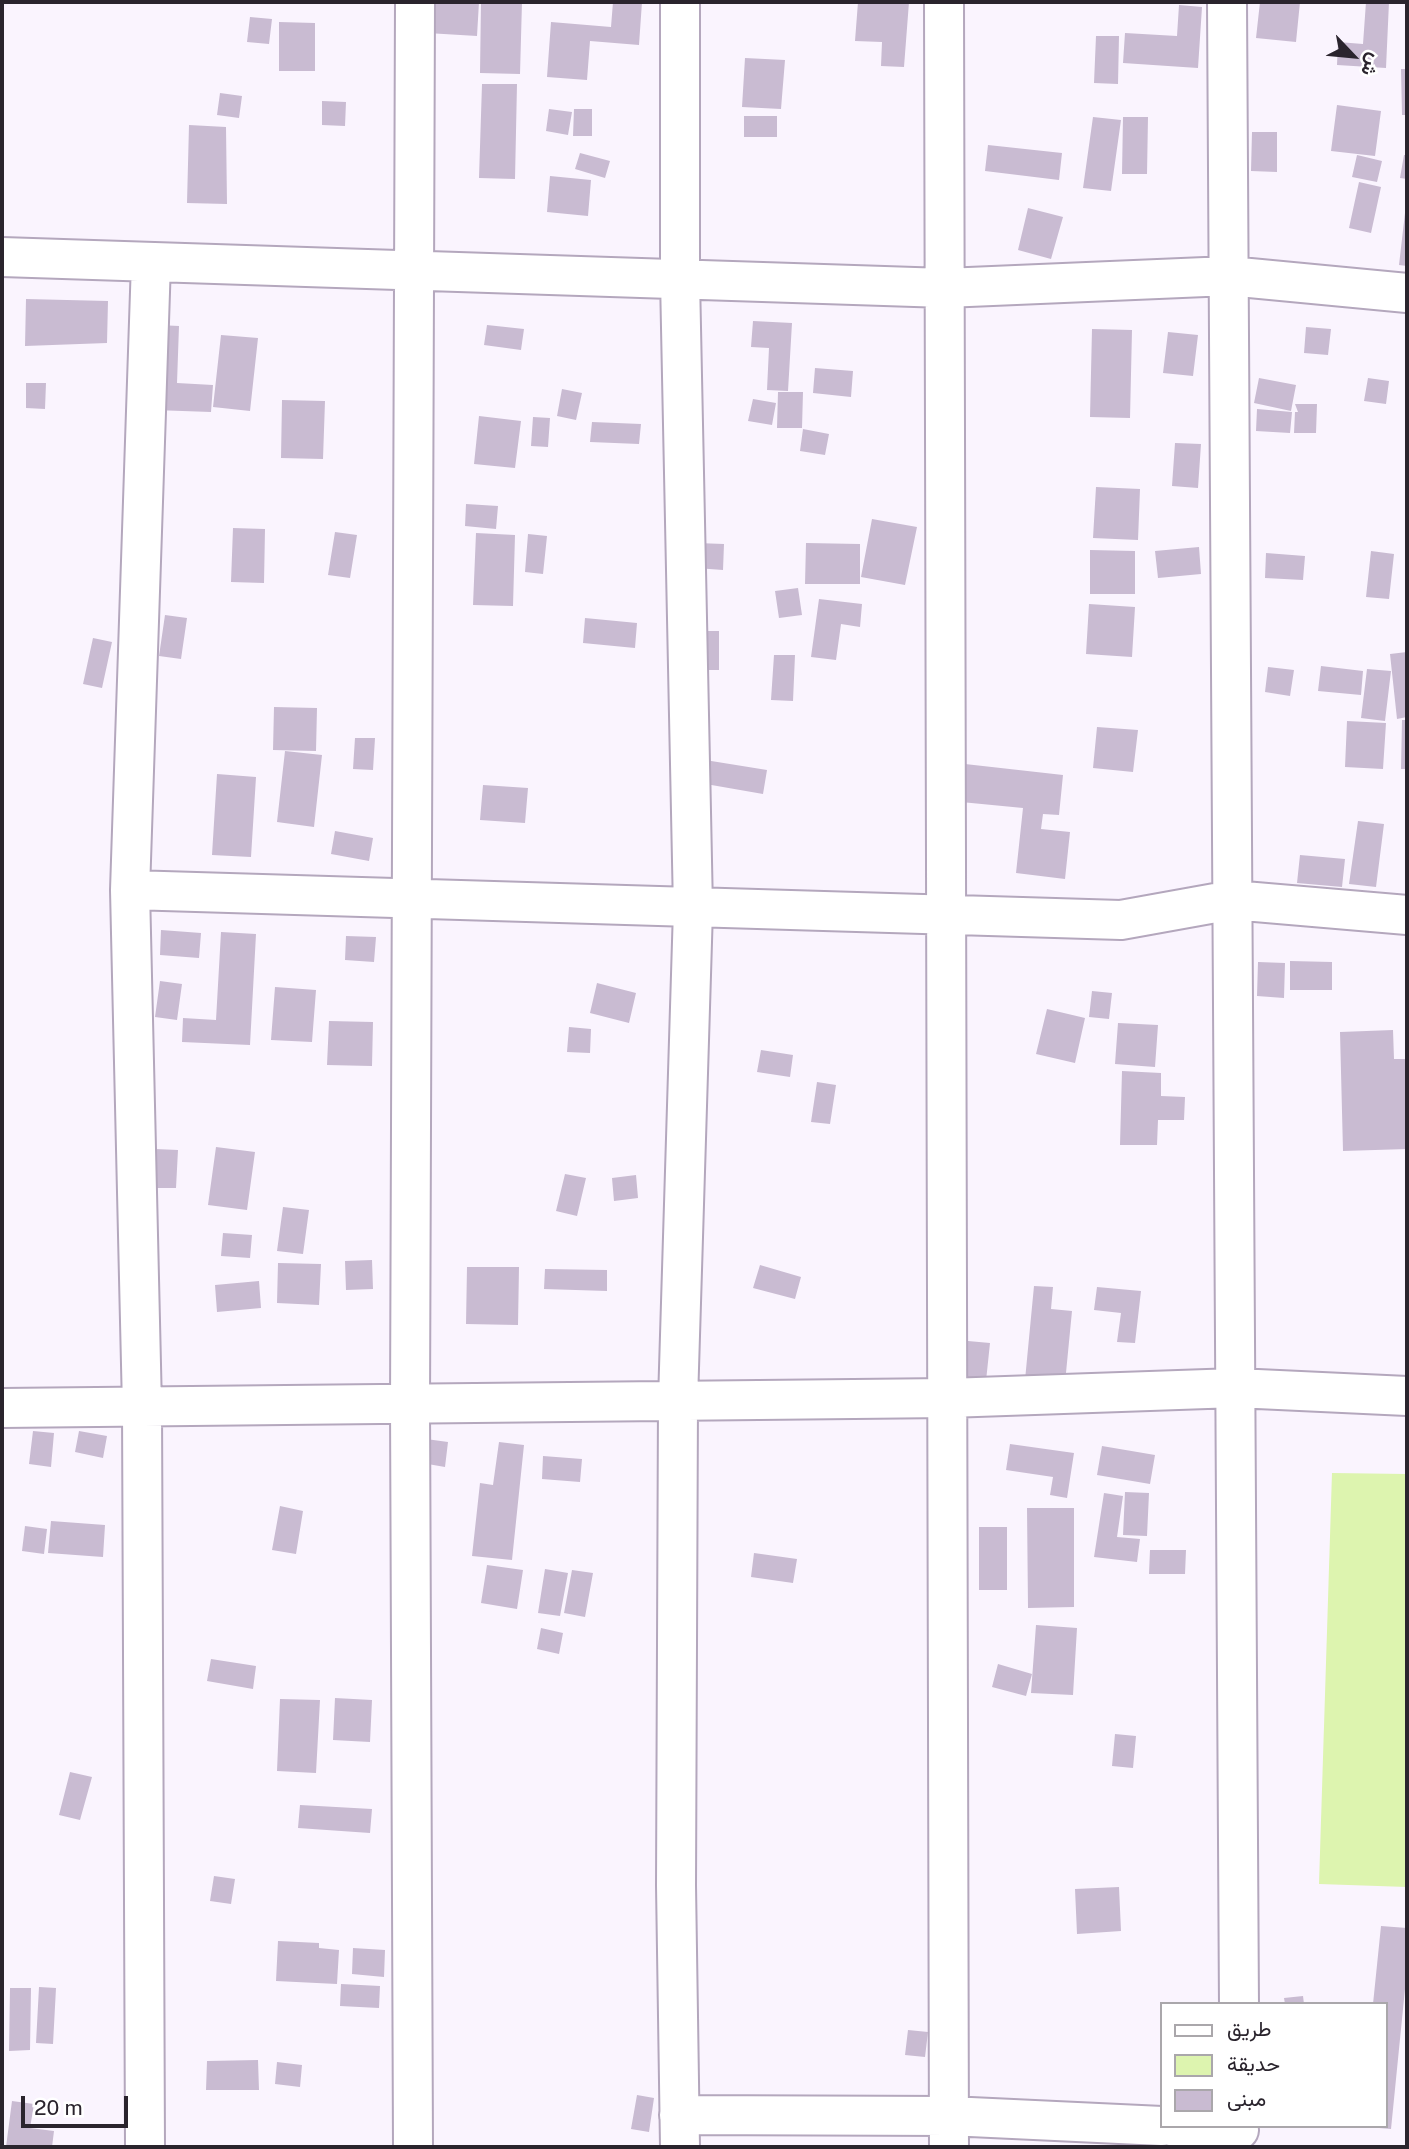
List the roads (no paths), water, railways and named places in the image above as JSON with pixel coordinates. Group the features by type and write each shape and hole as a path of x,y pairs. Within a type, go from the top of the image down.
{"street":[{"path":"413,2147 410,1404 415,2"},
{"path":"680,2 680,279 693,909 678,1401 676,1885 680,2131 949,2132 1160,2126"},
{"path":"944,2 949,2132"},
{"path":"1227,2 1239,2002"},
{"path":"2,257 945,288 1229,276 1407,293"},
{"path":"145,2147 142,1407 130,891 151,262"},
{"path":"130,891 1121,920 1232,900 1407,915"},
{"path":"2,1408 948,1398 1236,1388 1407,1396"},
{"path":"1187,2128 1239,2134"}]}
